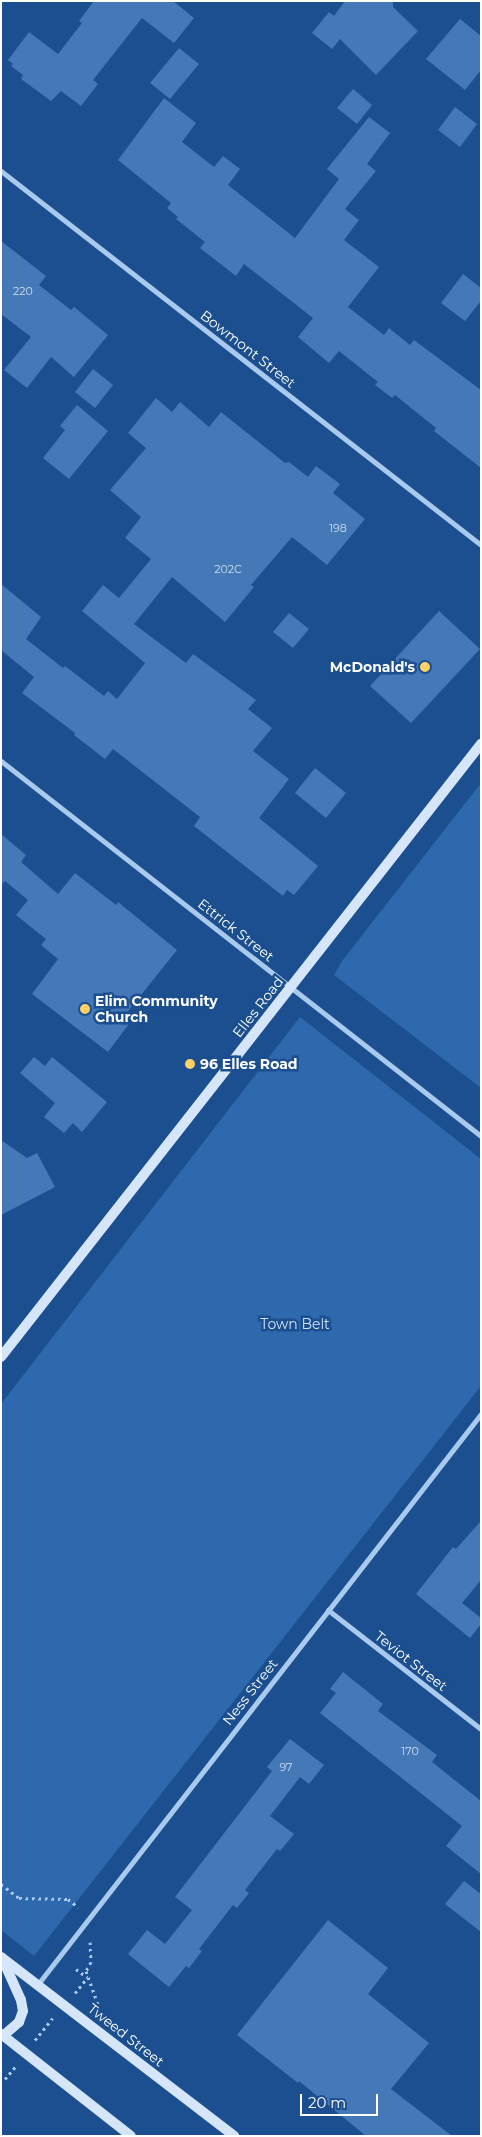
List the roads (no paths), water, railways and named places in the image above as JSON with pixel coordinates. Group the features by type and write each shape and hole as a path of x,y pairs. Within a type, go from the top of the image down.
{"main road":[{"name":"Elles Road","path":"2,1355 481,744"},
{"name":"Tweed Street","path":"2,1957 234,2136"},
{"path":"2,1957 21,2000 23,2011 19,2022 2,2036 132,2136"}],"street":[{"name":"Bowmont Street","path":"1,171 481,545"},
{"name":"Ettrick Street","path":"1,760 481,1136"},
{"name":"Ness Street","path":"38,1984 481,1414"},
{"name":"Teviot Street","path":"328,1610 481,1729"}],"place":[{"name":"McDonald's","path":"425,667"},
{"name":"Elim Community Church","path":"85,1009"},
{"name":"96 Elles Road","path":"190,1064"}],"park label":[{"name":"Town Belt","path":"295,1324"}]}
